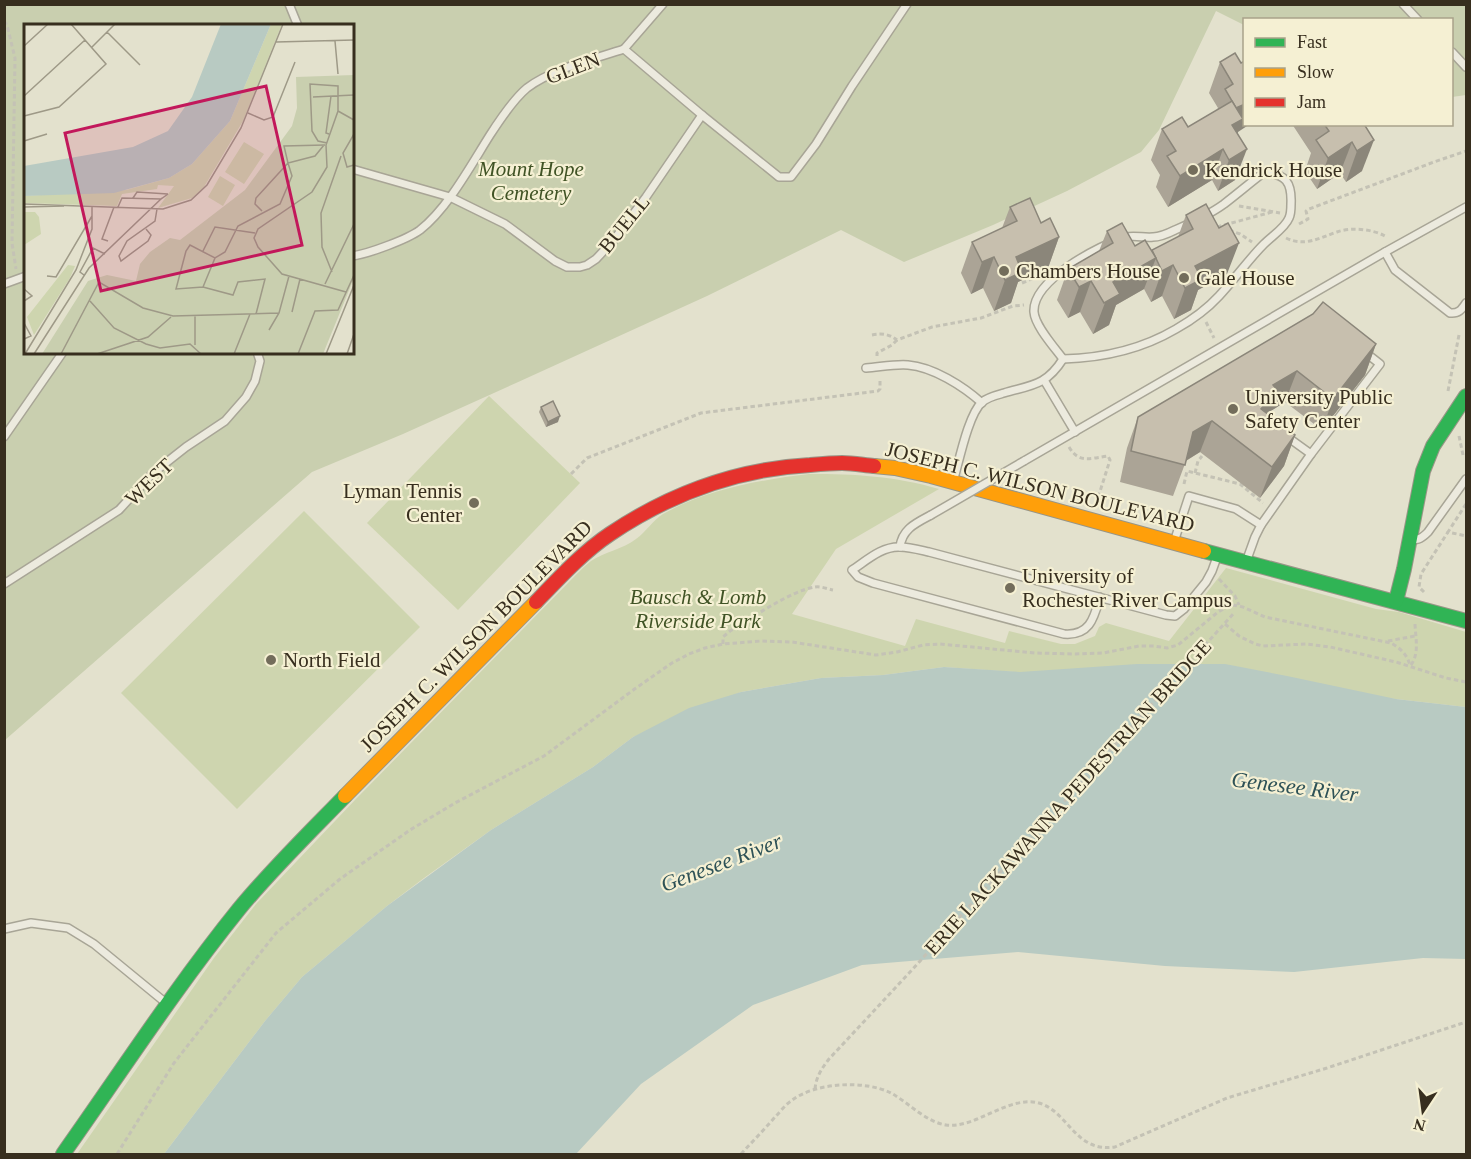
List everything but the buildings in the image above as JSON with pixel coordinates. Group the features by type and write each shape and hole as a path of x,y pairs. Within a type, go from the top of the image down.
{"street":[{"path":"1396,601 1423,471 1433,446 1467,396"},
{"name":"JOSEPH C. WILSON BOULEVARD","path":"63,1155 200,959 278,864 568,568 608,535 651,509 698,487 742,474 786,466 841,462 896,468 1467,621"}],"lane":[{"path":"290,4 297,24"},
{"path":"624,49 663,4"},
{"name":"GLEN","path":"354,255 388,245 419,231 450,197 501,119 526,89 551,74 624,49 779,177 791,177 816,144 907,4"},
{"path":"1403,4 1416,18"},
{"path":"1453,53 1467,67"},
{"name":"BUELL","path":"354,170 450,197 505,224 555,261 567,267 580,267 596,259 613,241 702,115"},
{"path":"1263,173 1275,173 1284,177 1290,186 1291,199 1290,216 1286,223 1263,245 1210,305 1176,329 1148,343 1101,356 1063,359 1038,324 1034,312 1040,293 1056,276 1092,252 1127,237 1153,237 1174,231 1195,221 1223,205 1263,173"},
{"path":"900,547 901,539 906,531 930,514 1467,207"},
{"path":"1385,252 1395,270 1450,313 1456,314 1467,303"},
{"path":"4,284 24,277"},
{"path":"1246,562 1254,537 1261,525 1311,454 1380,364 1362,350"},
{"path":"4,437 62,354"},
{"name":"WEST","path":"4,584 119,510 153,473 225,421 246,397 255,381 260,361 258,354"},
{"path":"953,482 969,426 982,403 994,396 1044,380 1055,371 1063,359"},
{"path":"866,368 908,365 929,370 967,390 982,403"},
{"path":"1044,380 1075,432"},
{"path":"1281,432 1311,454"},
{"path":"1410,540 1423,538 1467,479"},
{"path":"1173,542 1189,496 1236,509 1261,525"},
{"path":"1100,597 1088,627 1075,634 1064,634 873,583 862,579 852,570 883,550 900,547 929,552 1175,616 1202,588 1212,571 1217,554"},
{"path":"4,929 31,923 68,928 94,944 168,1005"}],"path":[{"path":"4,21 15,58 12,243 17,280"},
{"path":"1295,226 1308,219 1306,214 1309,209 1467,151"},
{"path":"1230,199 1238,206 1282,214"},
{"path":"1212,228 1272,212"},
{"path":"1219,226 1240,234 1256,245"},
{"path":"1289,231 1283,236 1292,241 1302,242 1350,229 1385,236"},
{"path":"571,474 587,458 701,413 878,391 880,385 877,353 897,340 932,327 981,318 1013,306 1035,306"},
{"path":"1205,321 1209,328"},
{"path":"872,335 882,333 897,340"},
{"path":"1448,390 1459,336"},
{"path":"1457,428 1463,455"},
{"path":"1064,438 1078,458 1108,456 1110,460 1096,504"},
{"path":"1196,473 1198,461 1202,456"},
{"path":"1184,484 1187,471 1240,484 1272,509"},
{"path":"1423,598 1426,595 1419,587 1421,574 1467,504"},
{"path":"1448,532 1467,536"},
{"path":"723,644 723,637 730,631 787,598 814,587 834,590"},
{"path":"117,1155 174,1063 276,933 340,879 410,830 446,808 544,756 672,663 697,651 723,644 761,641 782,641 876,655 923,645 940,644 1035,653 1093,654 1139,646 1167,648 1182,642 1218,612 1233,605 1265,617 1391,643 1401,650 1410,666"},
{"name":"ERIE LACKAWANNA PEDESTRIAN BRIDGE","path":"815,1089 819,1075 829,1059 1234,613"},
{"path":"1410,666 1416,656 1415,617"},
{"path":"1224,624 1239,636 1263,646 1318,645 1372,656 1467,682"},
{"path":"1385,641 1416,636"},
{"path":"741,1155 790,1101 815,1089 839,1085 878,1088 900,1098 937,1123 947,1125 966,1123 1020,1103 1040,1104 1056,1114 1084,1141 1106,1148 1122,1145 1227,1098 1467,1022"}],"green space":[{"name":"Mount Hope Cemetery","path":"5,5 1466,5 1466,95 1453,97 1453,18 1243,18 1243,24 1216,11 1159,130 1141,152 1067,191 904,262 841,230 707,296 403,434 312,472 5,740"},
{"name":"Lyman Tennis Center","path":"489,396 580,483 458,610 367,523"},
{"name":"Bausch & Lomb Riverside Park","path":"809,474 875,477 939,489 836,549 792,614 905,646 916,619 1005,643 1009,631 1061,644 1075,644 1095,636 1099,627 1106,623 1169,641 1226,568 1376,609 1399,612 1466,632 1466,707 1396,699 944,667 883,675 821,678 741,692 633,737 593,767 491,830 387,906 302,977 265,1021 164,1154 77,1154 214,958 256,904 585,566 596,558 631,542 656,519 680,505 734,487"},
{"name":"North Field","path":"304,511 420,627 237,809 121,693"}],"water":[{"name":"Genesee River","path":"1137,664 1225,664 1396,699 1466,707 1466,959 1423,958 1294,972 1165,966 1018,952 862,965 753,1005 641,1084 576,1154 164,1154 265,1021 302,977 387,906 491,830 593,767 633,737 689,708 741,692 821,678 883,675 944,667 1020,672"}],"traffic: fast":[{"path":"1396,601 1423,471 1433,446 1466,396"},
{"path":"1204,551 1466,621"},
{"path":"63,1154 171,999 239,909 345,796"}],"traffic: slow":[{"path":"874,466 931,476 1204,551"},
{"path":"345,796 536,602"}],"traffic: jam":[{"path":"536,602 571,566 600,541 633,519 681,495 731,478 783,467 838,463 874,466"}],"place":[{"name":"Kendrick House","path":"1193,170"},
{"name":"Chambers House","path":"1004,271"},
{"name":"Gale House","path":"1184,278"},
{"name":"University Public Safety Center","path":"1233,409"},
{"name":"Lyman Tennis Center","path":"474,503"},
{"name":"University of Rochester River Campus","path":"1010,588"},
{"name":"North Field","path":"271,660"}]}
